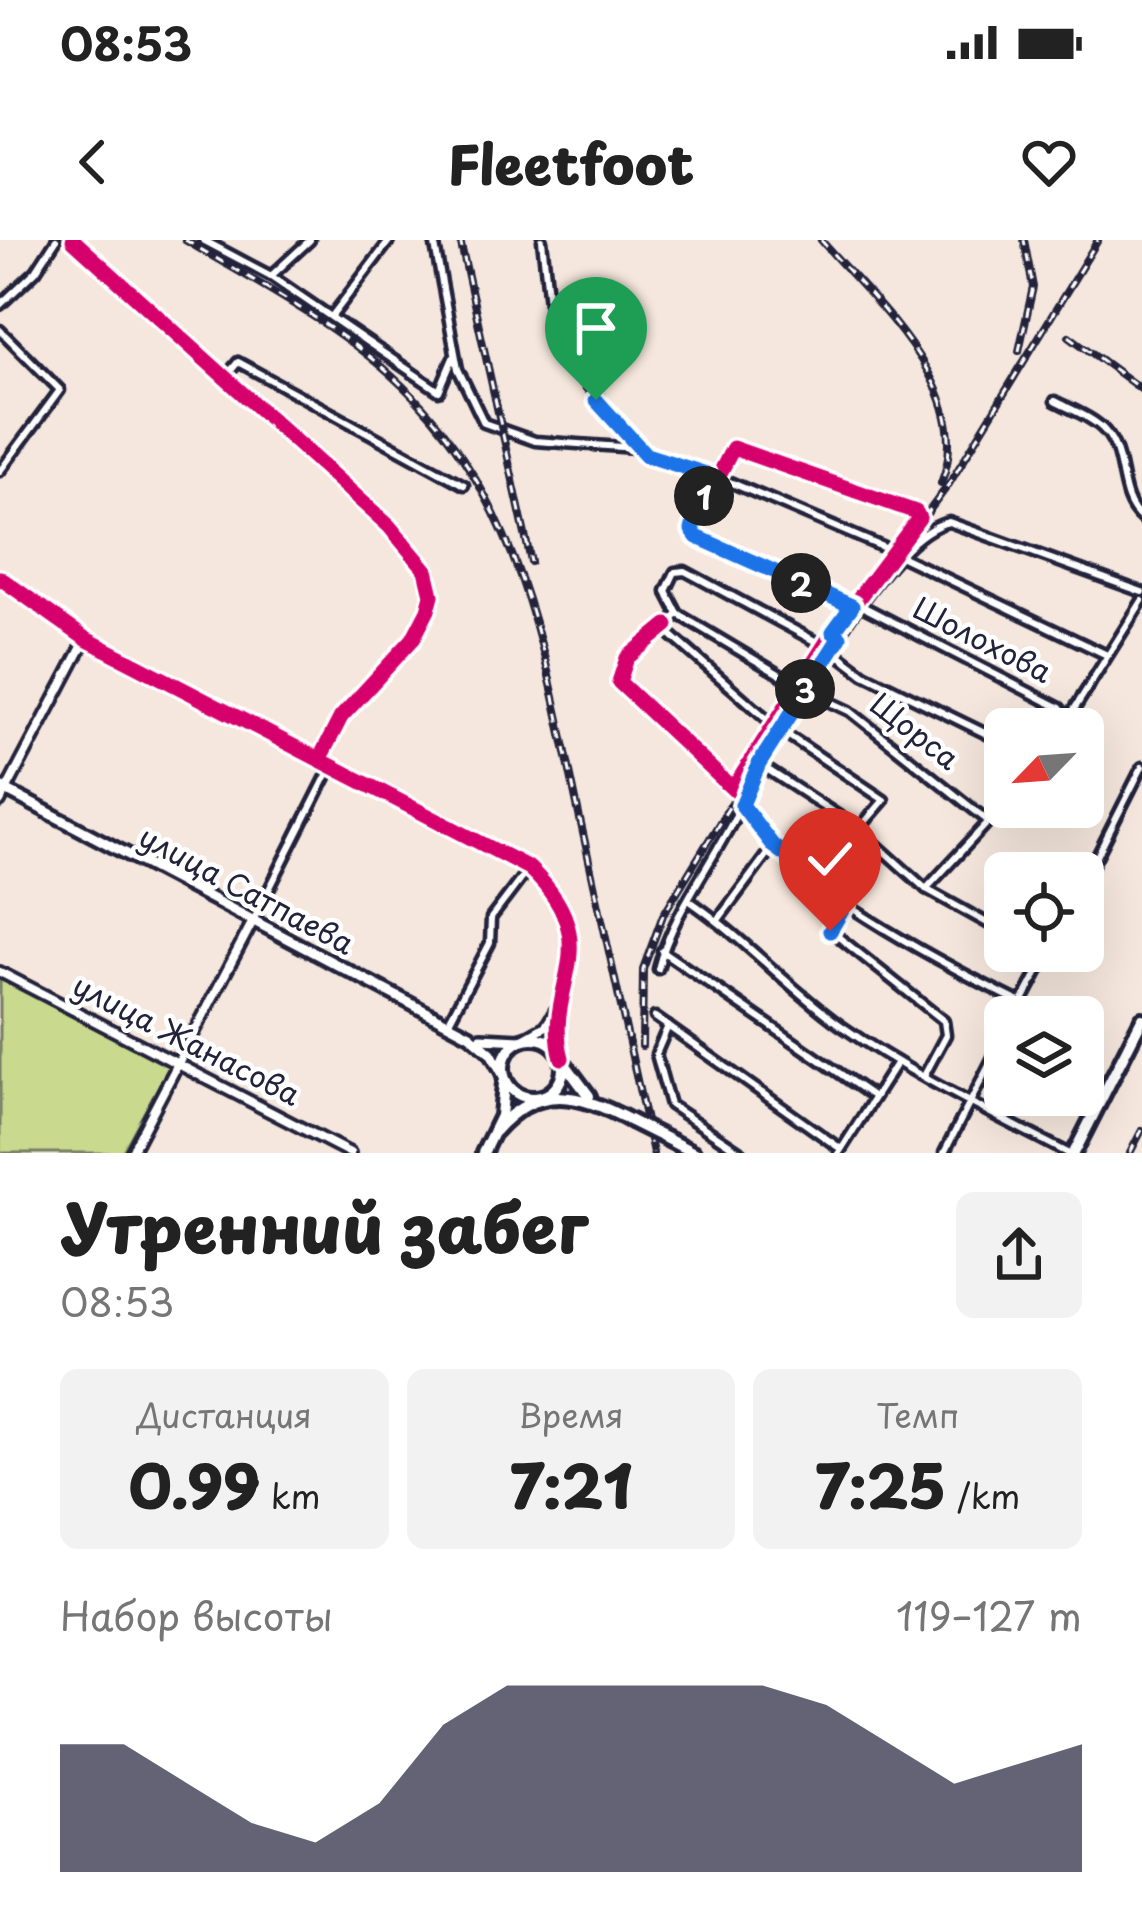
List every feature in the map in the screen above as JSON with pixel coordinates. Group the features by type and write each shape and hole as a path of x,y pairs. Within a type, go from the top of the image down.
{"main road":[{"name":"улица Сатпаева","path":"2,793 470,1035"},
{"path":"1071,1153 1142,1019"},
{"path":"470,1035 506,1043 546,1041 577,1085 602,1105"},
{"path":"470,1035 491,1053 520,1096 574,1094 694,1153"},
{"path":"483,1153 504,1104 505,1057 521,1040"},
{"path":"495,1131 510,1114 561,1080 562,1058"}],"street":[{"path":"0,305 36,272 56,240"},
{"path":"73,240 389,526 426,570 432,595 413,639 341,716 320,758"},
{"path":"203,240 271,276 439,391 455,355"},
{"path":"271,276 310,240"},
{"path":"332,316 390,240"},
{"path":"434,240 455,355 476,411 492,428 535,441 640,448 897,554 1107,655"},
{"path":"542,240 550,303 577,372 640,448"},
{"path":"0,330 60,390 0,471"},
{"path":"223,380 238,362 464,484"},
{"path":"1055,401 1103,428 1115,446 1130,510 1142,519"},
{"path":"718,477 733,448 916,512 919,518 862,605 827,648 733,789 619,682 627,658 678,614 666,591 675,572 685,571 827,648 864,674 984,733"},
{"path":"706,474 692,530 697,537 852,606"},
{"path":"837,634 852,606 897,554 949,522 1142,596 1081,708"},
{"path":"0,578 86,639 529,868 552,895 573,953 557,1031 562,1058"},
{"name":"Шолохова","path":"862,605 1047,708"},
{"name":"Щорса","path":"678,614 850,711 984,818"},
{"path":"1130,616 1142,616"},
{"path":"667,625 717,679 777,727 884,800 860,830"},
{"path":"2,793 86,639"},
{"path":"658,969 662,951 742,805 777,727"},
{"path":"759,764 860,830 926,889 984,921"},
{"path":"131,1153 332,765"},
{"path":"1099,852 1142,767"},
{"path":"742,805 773,846 970,981 1005,996"},
{"path":"926,889 984,825"},
{"path":"718,920 773,846"},
{"path":"448,1023 490,943 491,919 529,868"},
{"path":"848,900 830,931 944,1021 946,1035 924,1076"},
{"path":"689,901 771,961 793,990 897,1062 1071,1153"},
{"path":"662,951 874,1097"},
{"name":"улица Жанасова","path":"0,972 335,1150 350,1153"},
{"path":"521,1040 552,1018 568,983"},
{"path":"655,1017 840,1151 897,1062"},
{"path":"668,1026 656,1054 670,1105 742,1153"},
{"path":"944,1153 984,1074"}],"green space":[{"path":"0,979 170,1065 122,1153 0,1153"}],"railway":[{"path":"185,240 310,314 397,380 458,451 487,500 510,550 545,658 653,1153"},
{"path":"460,240 531,562"},
{"path":"821,240 892,321 934,383 946,416 949,449 941,483"},
{"path":"1019,351 1033,287 1024,240"},
{"path":"642,1046 643,969 663,915 822,655 949,484 1098,240"},
{"path":"1069,336 1142,390"},
{"path":"1130,1153 1142,1130"}],"cycle path":[{"path":"73,240 389,526 426,570 432,595 413,639 341,717 320,758"},
{"path":"667,625 627,658 619,682 733,789 833,632 919,518 916,512 733,448 718,477"},
{"path":"0,578 86,639 529,868 553,896 566,920 570,943 558,1032 562,1058"}],"route":[{"path":"596,400 646,455 706,474 707,487 692,530 697,537 852,606 833,632 840,637 746,787 742,805 773,846 848,900 830,931"}]}
